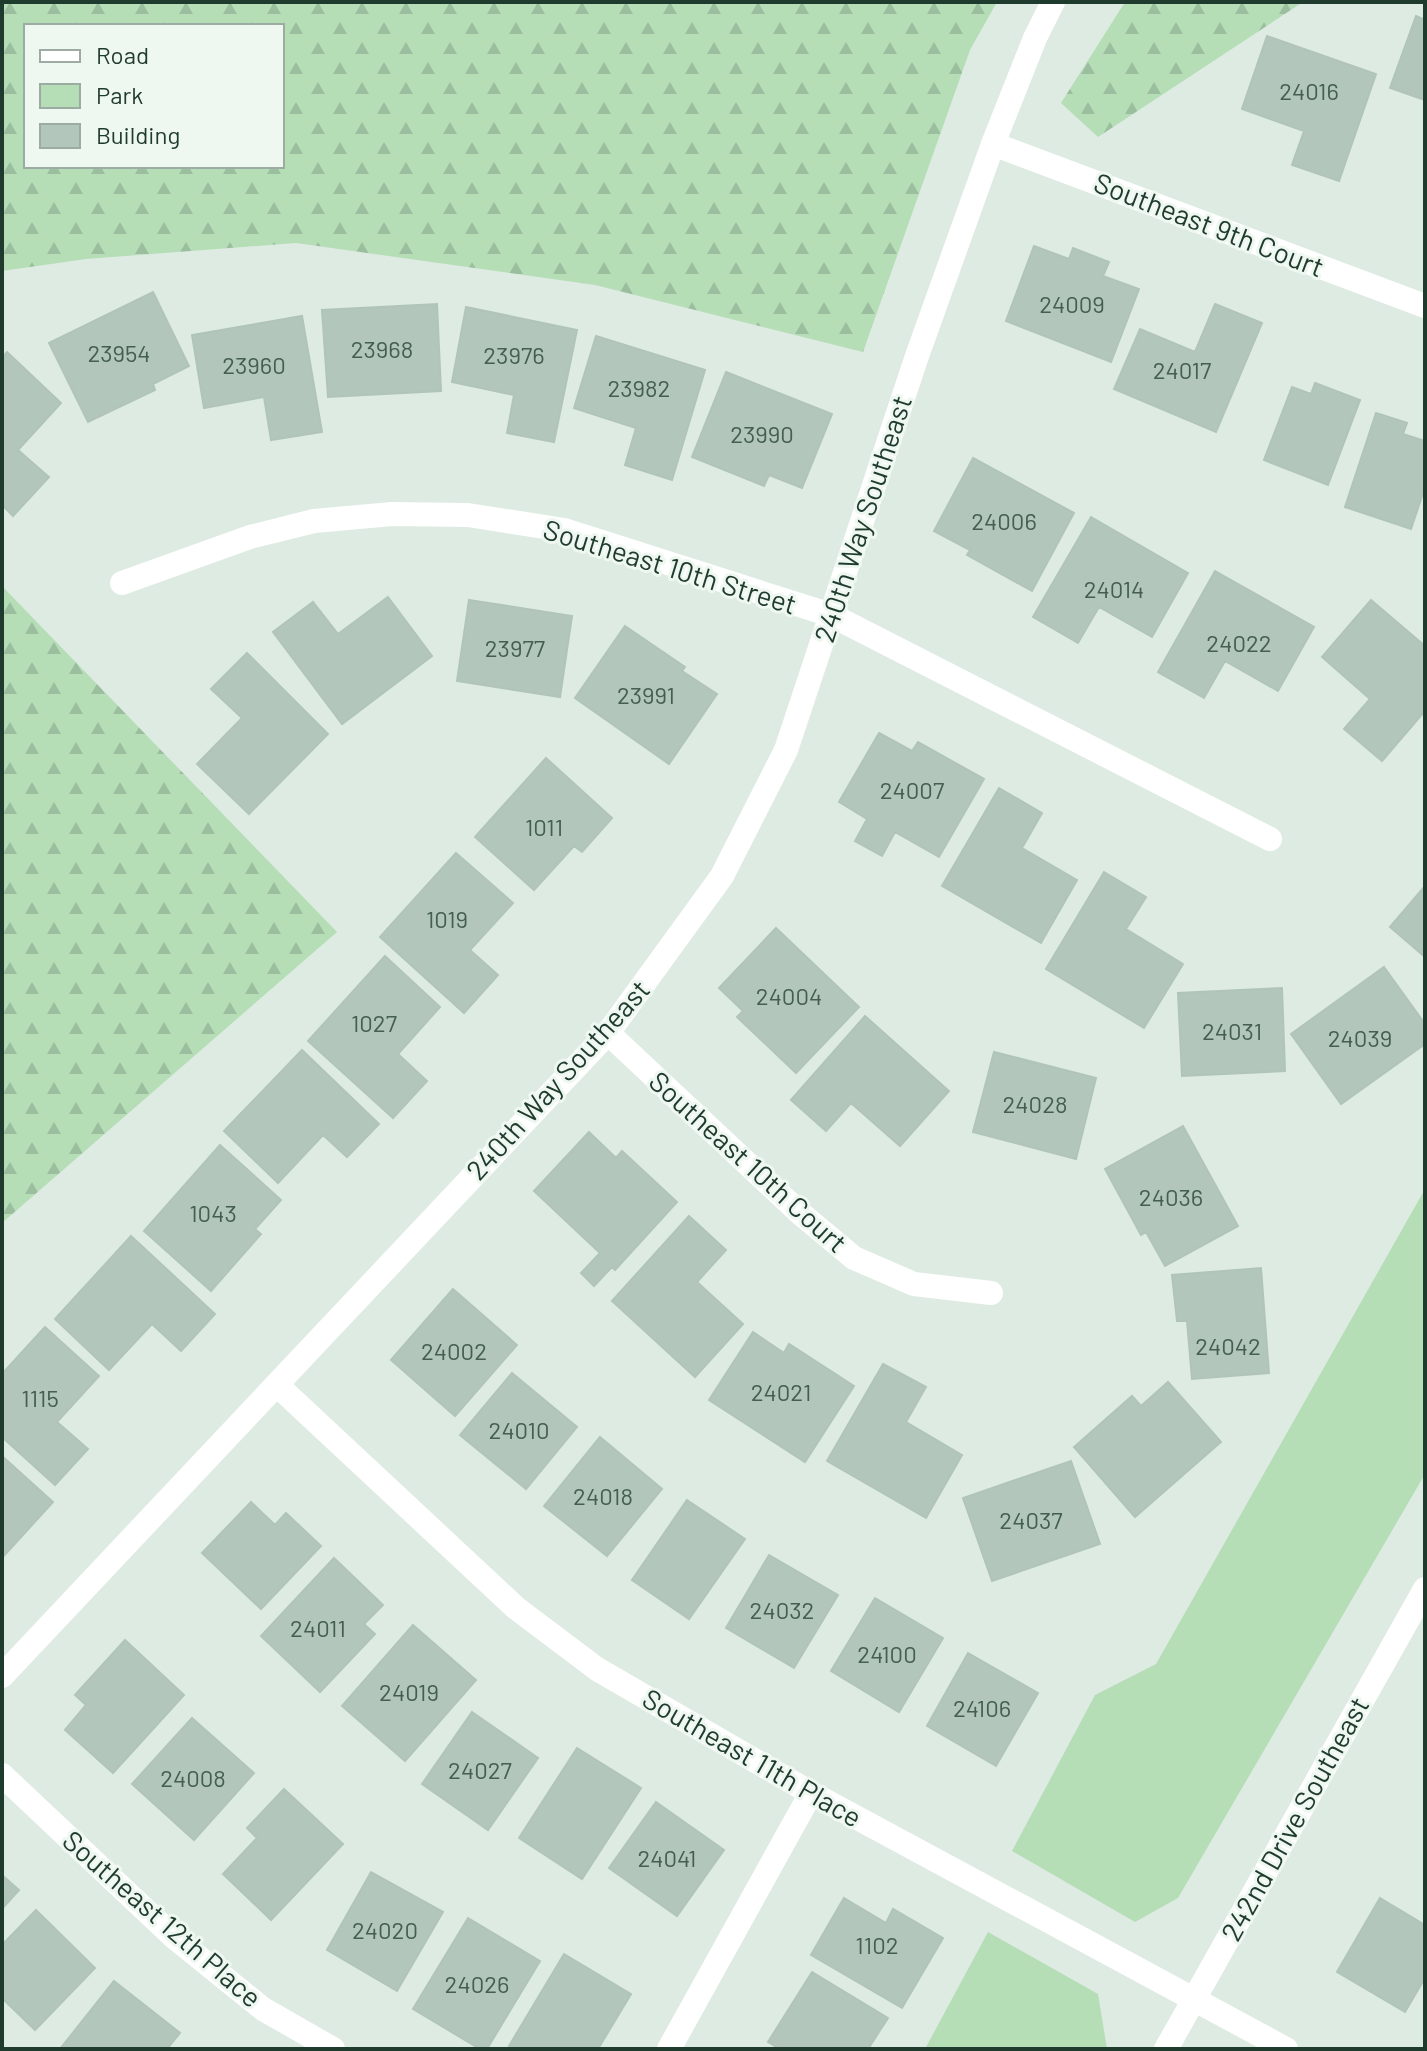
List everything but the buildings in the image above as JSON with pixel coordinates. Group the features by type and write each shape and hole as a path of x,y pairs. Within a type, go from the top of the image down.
{"street":[{"name":"240th Way Southeast","path":"2,1676 608,1033 673,948 722,876 786,750 917,356 993,144 1035,38 1053,2"},
{"name":"Southeast 9th Court","path":"993,144 1425,306"},
{"name":"Southeast 10th Street","path":"122,583 250,537 314,521 392,514 468,515 564,530 831,615 1270,839"},
{"name":"Southeast 10th Court","path":"608,1033 800,1213 854,1258 914,1284 991,1293"},
{"name":"Southeast 11th Place","path":"277,1385 516,1608 597,1669 811,1793 1286,2049"},
{"name":"242nd Drive Southeast","path":"1166,2049 1425,1589"},
{"name":"Southeast 12th Place","path":"2,1775 175,1938 263,2009 333,2049"},
{"path":"669,2049 811,1793"}],"green space":[{"path":"2,2 997,2 970,50 863,352 595,285 296,243 86,259 2,271"},
{"path":"1125,2 1303,2 1098,137 1061,103"},
{"path":"2,586 337,932 2,1223"},
{"path":"1425,1189 1425,1474 1178,1898 1135,1922 1012,1851 1095,1695 1156,1664"},
{"path":"988,1932 1098,1994 1107,2049 925,2049"}]}
